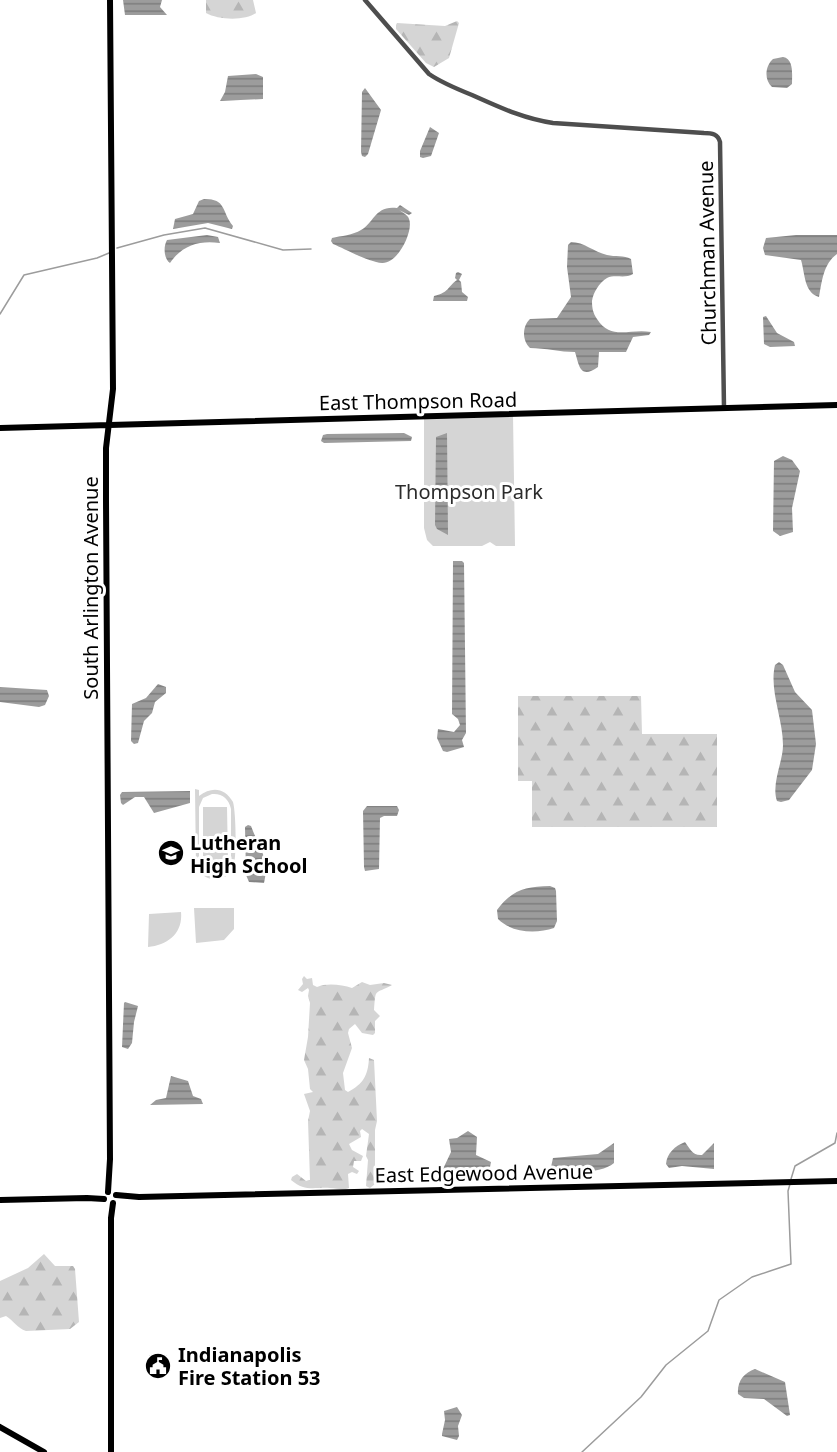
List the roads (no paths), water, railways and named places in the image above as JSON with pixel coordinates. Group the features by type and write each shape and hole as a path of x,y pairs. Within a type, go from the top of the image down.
{"main road":[{"name":"South Arlington Avenue","path":"110,0 113,394 106,452 105,607 111,1197 111,1452"},
{"name":"East Thompson Road","path":"0,429 837,405"},
{"name":"East Edgewood Avenue","path":"111,1197 837,1181"},
{"path":"0,1200 111,1197"},
{"path":"0,1427 44,1452"}],"street":[{"name":"Churchman Avenue","path":"365,0 429,74 512,113 553,123 704,133 717,136 720,142 724,408"}],"waterway":[{"path":"117,248 164,235 205,228 283,250 311,249"},
{"path":"0,314 24,275 97,258 109,253"},
{"path":"791,1179 795,1166 835,1143 837,1133"},
{"path":"582,1452 641,1397 666,1365 708,1331 719,1300 752,1277 791,1264 788,1191 790,1184"}],"place":[{"name":"Lutheran High School","path":"171,853"},
{"name":"Indianapolis Fire Station 53","path":"158,1366"}],"park label":[{"name":"Thompson Park","path":"469,491"}]}
